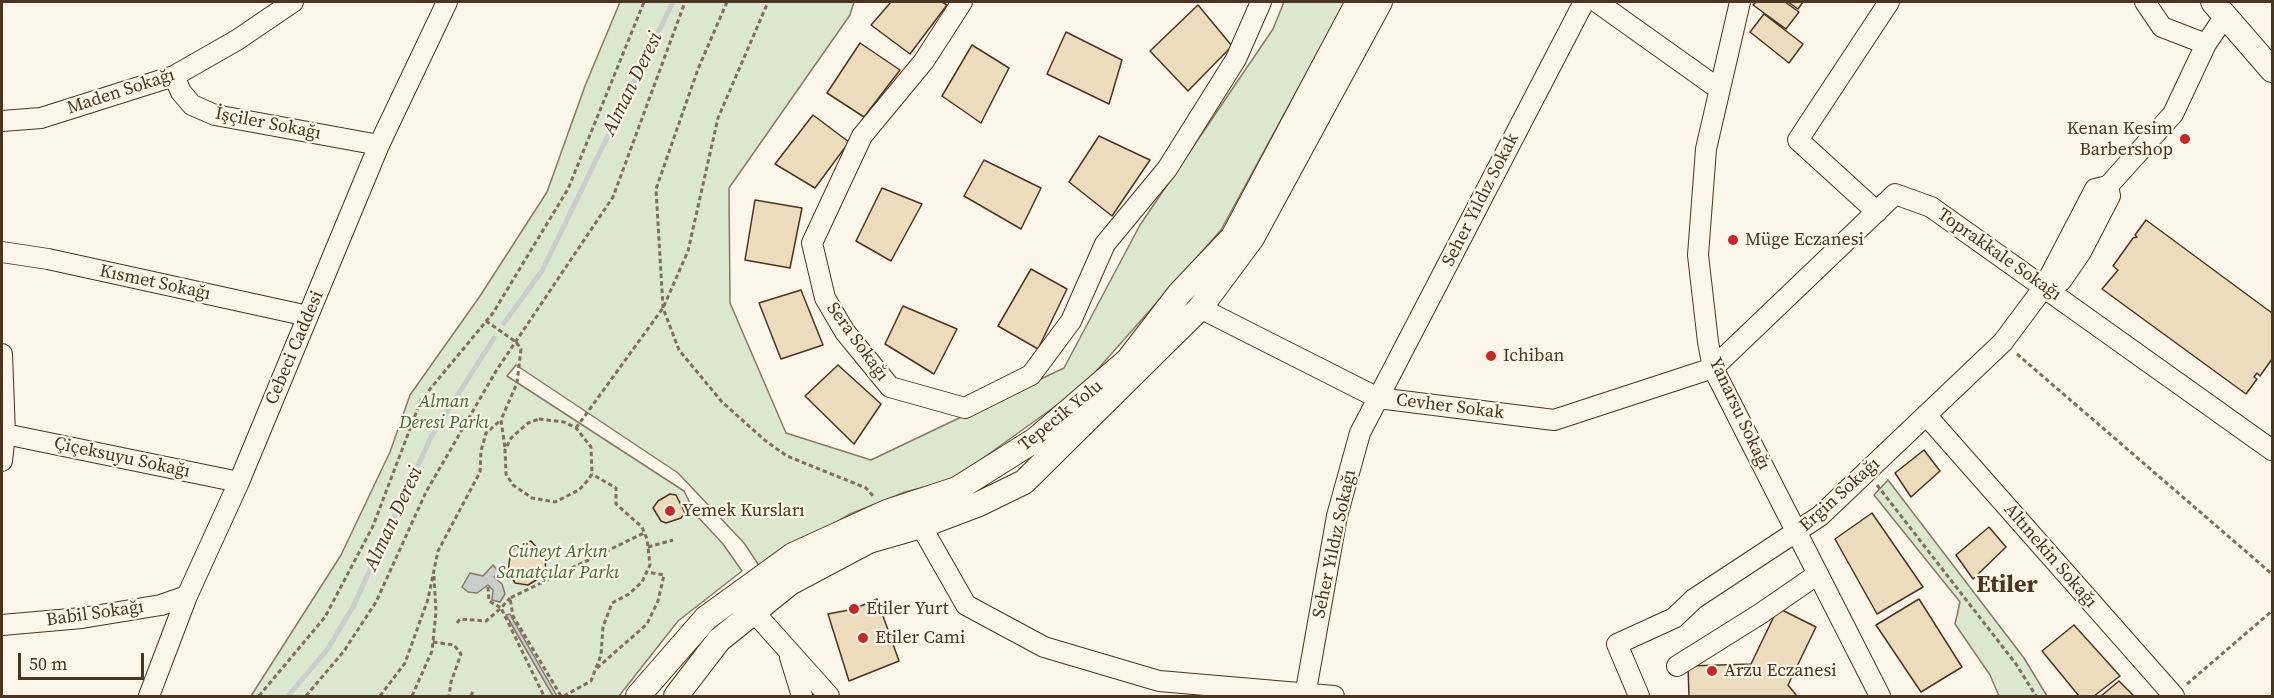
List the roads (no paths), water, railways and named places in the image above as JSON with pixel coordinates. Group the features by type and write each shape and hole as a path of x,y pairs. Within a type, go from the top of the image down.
{"main road":[{"name":"Tepecik Yolu","path":"676,696 746,603 793,555 887,512 957,489 1035,440 1128,360 1179,294 1233,237 1358,2"},
{"name":"Tepecik Yolu","path":"638,696 706,618 789,584 869,541 921,526 979,504 1024,482 1200,308 1252,238 1380,2"},
{"path":"2219,9 2272,70"},
{"path":"1179,294 1200,308"},
{"path":"910,504 921,526"}],"street":[{"name":"Maden Sokağı","path":"2,122 41,118 174,76 237,40 293,2"},
{"name":"Cebeci Caddesi","path":"149,696 187,596 239,482 379,145 447,2"},
{"name":"Sera Sokağı","path":"962,2 924,61 862,136 812,243 825,298 845,332 890,387 965,408 1031,375 1071,321 1106,244 1167,169 1236,59 1261,2"},
{"name":"Seher Yıldız Sokak","path":"1378,398 1584,2"},
{"path":"1597,2 1719,89"},
{"name":"Yanarsu Sokağı","path":"1740,2 1706,149 1698,255 1713,368 1880,696"},
{"path":"1877,212 1798,140 1889,2"},
{"path":"2145,2 2162,27 2206,44"},
{"name":"Ergin Sokağı","path":"1639,696 1617,644 1674,618 1694,599 1820,516 2003,342 2043,287 2095,189 2108,186 2173,114 2206,44 2219,9"},
{"name":"İşçiler Sokağı","path":"174,76 192,105 215,115 379,145"},
{"name":"Toprakkale Sokağı","path":"1713,368 1895,194 1931,207 2272,450"},
{"name":"Kısmet Sokağı","path":"2,252 48,259 308,316"},
{"name":"Cevher Sokak","path":"1200,308 1378,398 1554,420 1713,368"},
{"path":"2,354 5,434 2,461"},
{"name":"Seher Yıldız Sokağı","path":"1305,695 1337,516 1360,433 1378,398"},
{"name":"Altınekin Sokağı","path":"1926,415 2174,696"},
{"name":"Çiçeksuyu Sokağı","path":"5,434 239,482"},
{"path":"921,526 966,605 1044,647 1158,689 1334,696"},
{"path":"1677,666 1760,614 1818,574"},
{"name":"Babil Sokağı","path":"2,625 82,618 161,604 187,596"},
{"path":"746,603 829,696"},
{"path":"789,652 802,696"}],"waterway":[{"name":"Alman Deresi","path":"504,323 542,271 673,2"},
{"name":"Alman Deresi","path":"288,696 327,650 353,607 431,437 494,338"}],"place":[{"name":"Kenan Kesim Barbershop","path":"2185,139"},
{"name":"Müge Eczanesi","path":"1733,240"},
{"name":"Ichiban","path":"1491,356"},
{"name":"Yemek Kursları","path":"670,511"},
{"name":"Etiler Yurt","path":"854,609"},
{"name":"Etiler Cami","path":"863,638"},
{"name":"Arzu Eczanesi","path":"1712,671"}],"district":[{"name":"Etiler","path":"2007,586"}],"park label":[{"name":"Alman Deresi Parkı","path":"444,412"},
{"name":"Cüneyt Arkın Sanatçılar Parkı","path":"558,562"}]}
